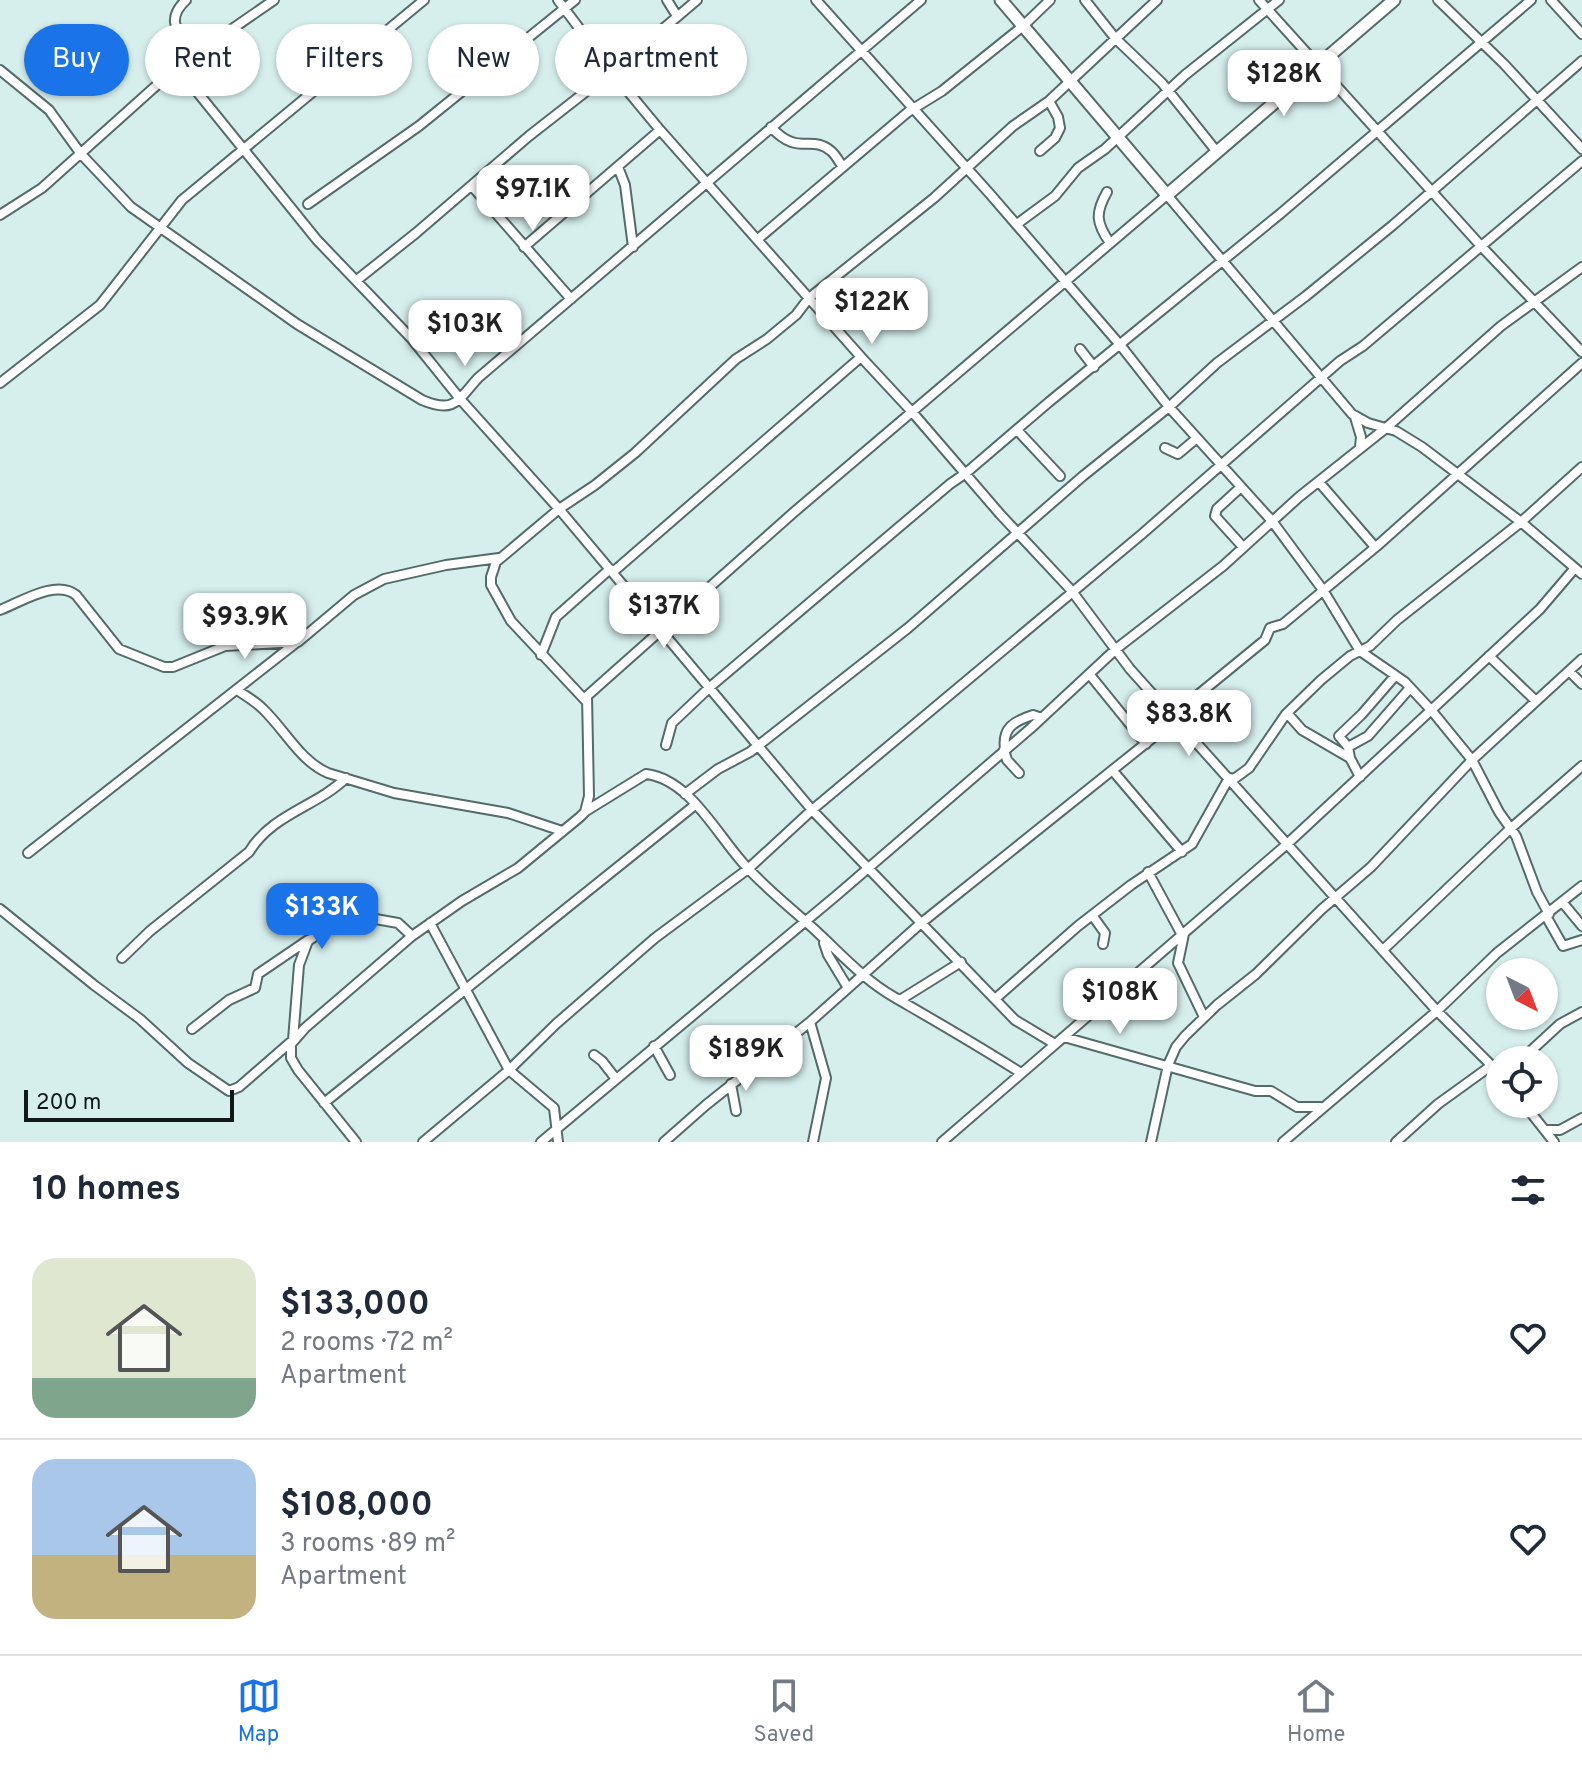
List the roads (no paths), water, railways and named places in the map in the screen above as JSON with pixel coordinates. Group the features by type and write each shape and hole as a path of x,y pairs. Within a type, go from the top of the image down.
{"street":[{"path":"175,24 178,8 186,0"},
{"path":"240,24 274,0"},
{"path":"0,383 100,305 182,200 424,0"},
{"path":"558,0 577,24"},
{"path":"308,204 419,126 575,0"},
{"path":"667,0 677,16"},
{"path":"668,24 697,0"},
{"path":"816,0 1017,224 1169,407 1272,521 1323,590 1360,651 1410,688 1472,760 1520,844 1533,882 1563,946 1582,940"},
{"path":"0,70 49,110 81,154 131,207 297,324 422,400 445,407 461,400 478,378 921,0"},
{"path":"1001,0 1355,417 1361,437 1360,447"},
{"path":"758,239 914,108 942,91 1023,26 1050,0"},
{"path":"1085,0 1115,38 1152,73 1217,152"},
{"path":"585,812 589,796 585,700 511,621 491,585 492,570 499,558 635,453 736,359 767,339 796,315 809,298 926,206 1013,126 1049,101 1157,0"},
{"path":"1259,0 1481,246 1582,352"},
{"path":"1017,224 1055,196 1078,168 1119,136 1167,91 1279,0"},
{"path":"585,700 793,513 1394,0"},
{"path":"1438,0 1539,101 1582,149"},
{"path":"666,745 672,723 710,687 950,484 1223,261 1531,0"},
{"path":"1551,0 1582,34"},
{"path":"685,794 718,769 759,745 908,628 1217,363 1273,323 1539,101 1582,61"},
{"path":"0,215 42,188 145,96"},
{"path":"201,96 317,240 411,338 812,810 1015,1020 1055,1044"},
{"path":"357,280 581,96"},
{"path":"632,96 1017,533 1071,590 1175,720 1437,1011 1486,1059"},
{"path":"1040,151 1055,138 1060,128 1049,101"},
{"path":"771,127 793,145 817,145 829,149 843,167"},
{"path":"524,247 660,130"},
{"path":"423,1142 509,1070 556,1024 655,938 748,869 812,810 1071,590 1582,161"},
{"path":"618,167 625,185 633,247"},
{"path":"472,186 571,299"},
{"path":"1107,192 1098,209 1097,220 1110,243"},
{"path":"541,1142 806,922 1042,718 1116,649 1223,566 1501,326 1582,267"},
{"path":"1080,349 1094,367"},
{"path":"541,655 556,617 861,357"},
{"path":"664,1142 810,1022 920,924 1175,720 1199,694 1265,640 1270,628 1283,624 1375,547 1582,363"},
{"path":"942,1142 1286,845 1579,571 1521,522 1406,436 1355,417"},
{"path":"1017,430 1060,476"},
{"path":"1165,448 1178,454 1197,438"},
{"path":"1229,778 1234,779 1249,768 1287,713 1339,665 1370,646 1397,620 1521,522 1582,467"},
{"path":"1319,482 1375,547"},
{"path":"1241,487 1217,509 1215,516 1243,547"},
{"path":"28,853 354,595 384,579 446,565 499,558"},
{"path":"0,610 53,589 67,588 82,601 119,649 164,667 178,666 225,646 298,642"},
{"path":"1489,656 1536,701"},
{"path":"1151,1142 1168,1065 1180,1041 1394,845 1472,760 1582,659"},
{"path":"1569,671 1582,684"},
{"path":"1090,675 1146,744"},
{"path":"1360,777 1348,747 1339,736 1395,676"},
{"path":"1348,747 1368,736 1410,688"},
{"path":"237,690 265,711 317,768 394,793 508,813 562,831"},
{"path":"1287,713 1302,730 1350,758"},
{"path":"1019,773 1007,760 1004,735 1010,726 1033,715 1042,718"},
{"path":"1384,949 1510,829 1582,766"},
{"path":"1113,771 1182,852"},
{"path":"0,909 140,1019 188,1063 229,1091 239,1087 412,936 518,868 585,812 646,774 666,779 685,794 748,869 837,953 900,1000 1021,1073"},
{"path":"122,958 150,931 249,852 279,819 337,787 346,778"},
{"path":"995,999 1092,915 1148,872 1182,852 1196,838 1229,778"},
{"path":"324,1103 695,805"},
{"path":"1148,872 1183,934 1178,963 1204,1017"},
{"path":"1283,1142 1437,1011 1497,953 1582,886"},
{"path":"1563,903 1582,926"},
{"path":"326,929 321,925 353,915 398,923 412,936"},
{"path":"1092,915 1105,933 1103,944"},
{"path":"430,923 509,1070 554,1108 558,1142"},
{"path":"326,929 308,941 299,965 291,1058 356,1142"},
{"path":"192,1029 229,1000 255,988 258,974 326,929"},
{"path":"822,937 828,955 848,988"},
{"path":"900,1000 961,962"},
{"path":"1536,1046 1560,1024 1582,1012"},
{"path":"810,1022 826,1078 813,1142"},
{"path":"1064,1037 1255,1091 1271,1091 1297,1107 1321,1107"},
{"path":"654,1046 670,1075"},
{"path":"594,1055 616,1079"},
{"path":"1396,1142 1438,1104 1486,1069"},
{"path":"731,1084 736,1111"},
{"path":"1536,1118 1554,1142"},
{"path":"1546,1130 1560,1130 1582,1118"}]}
